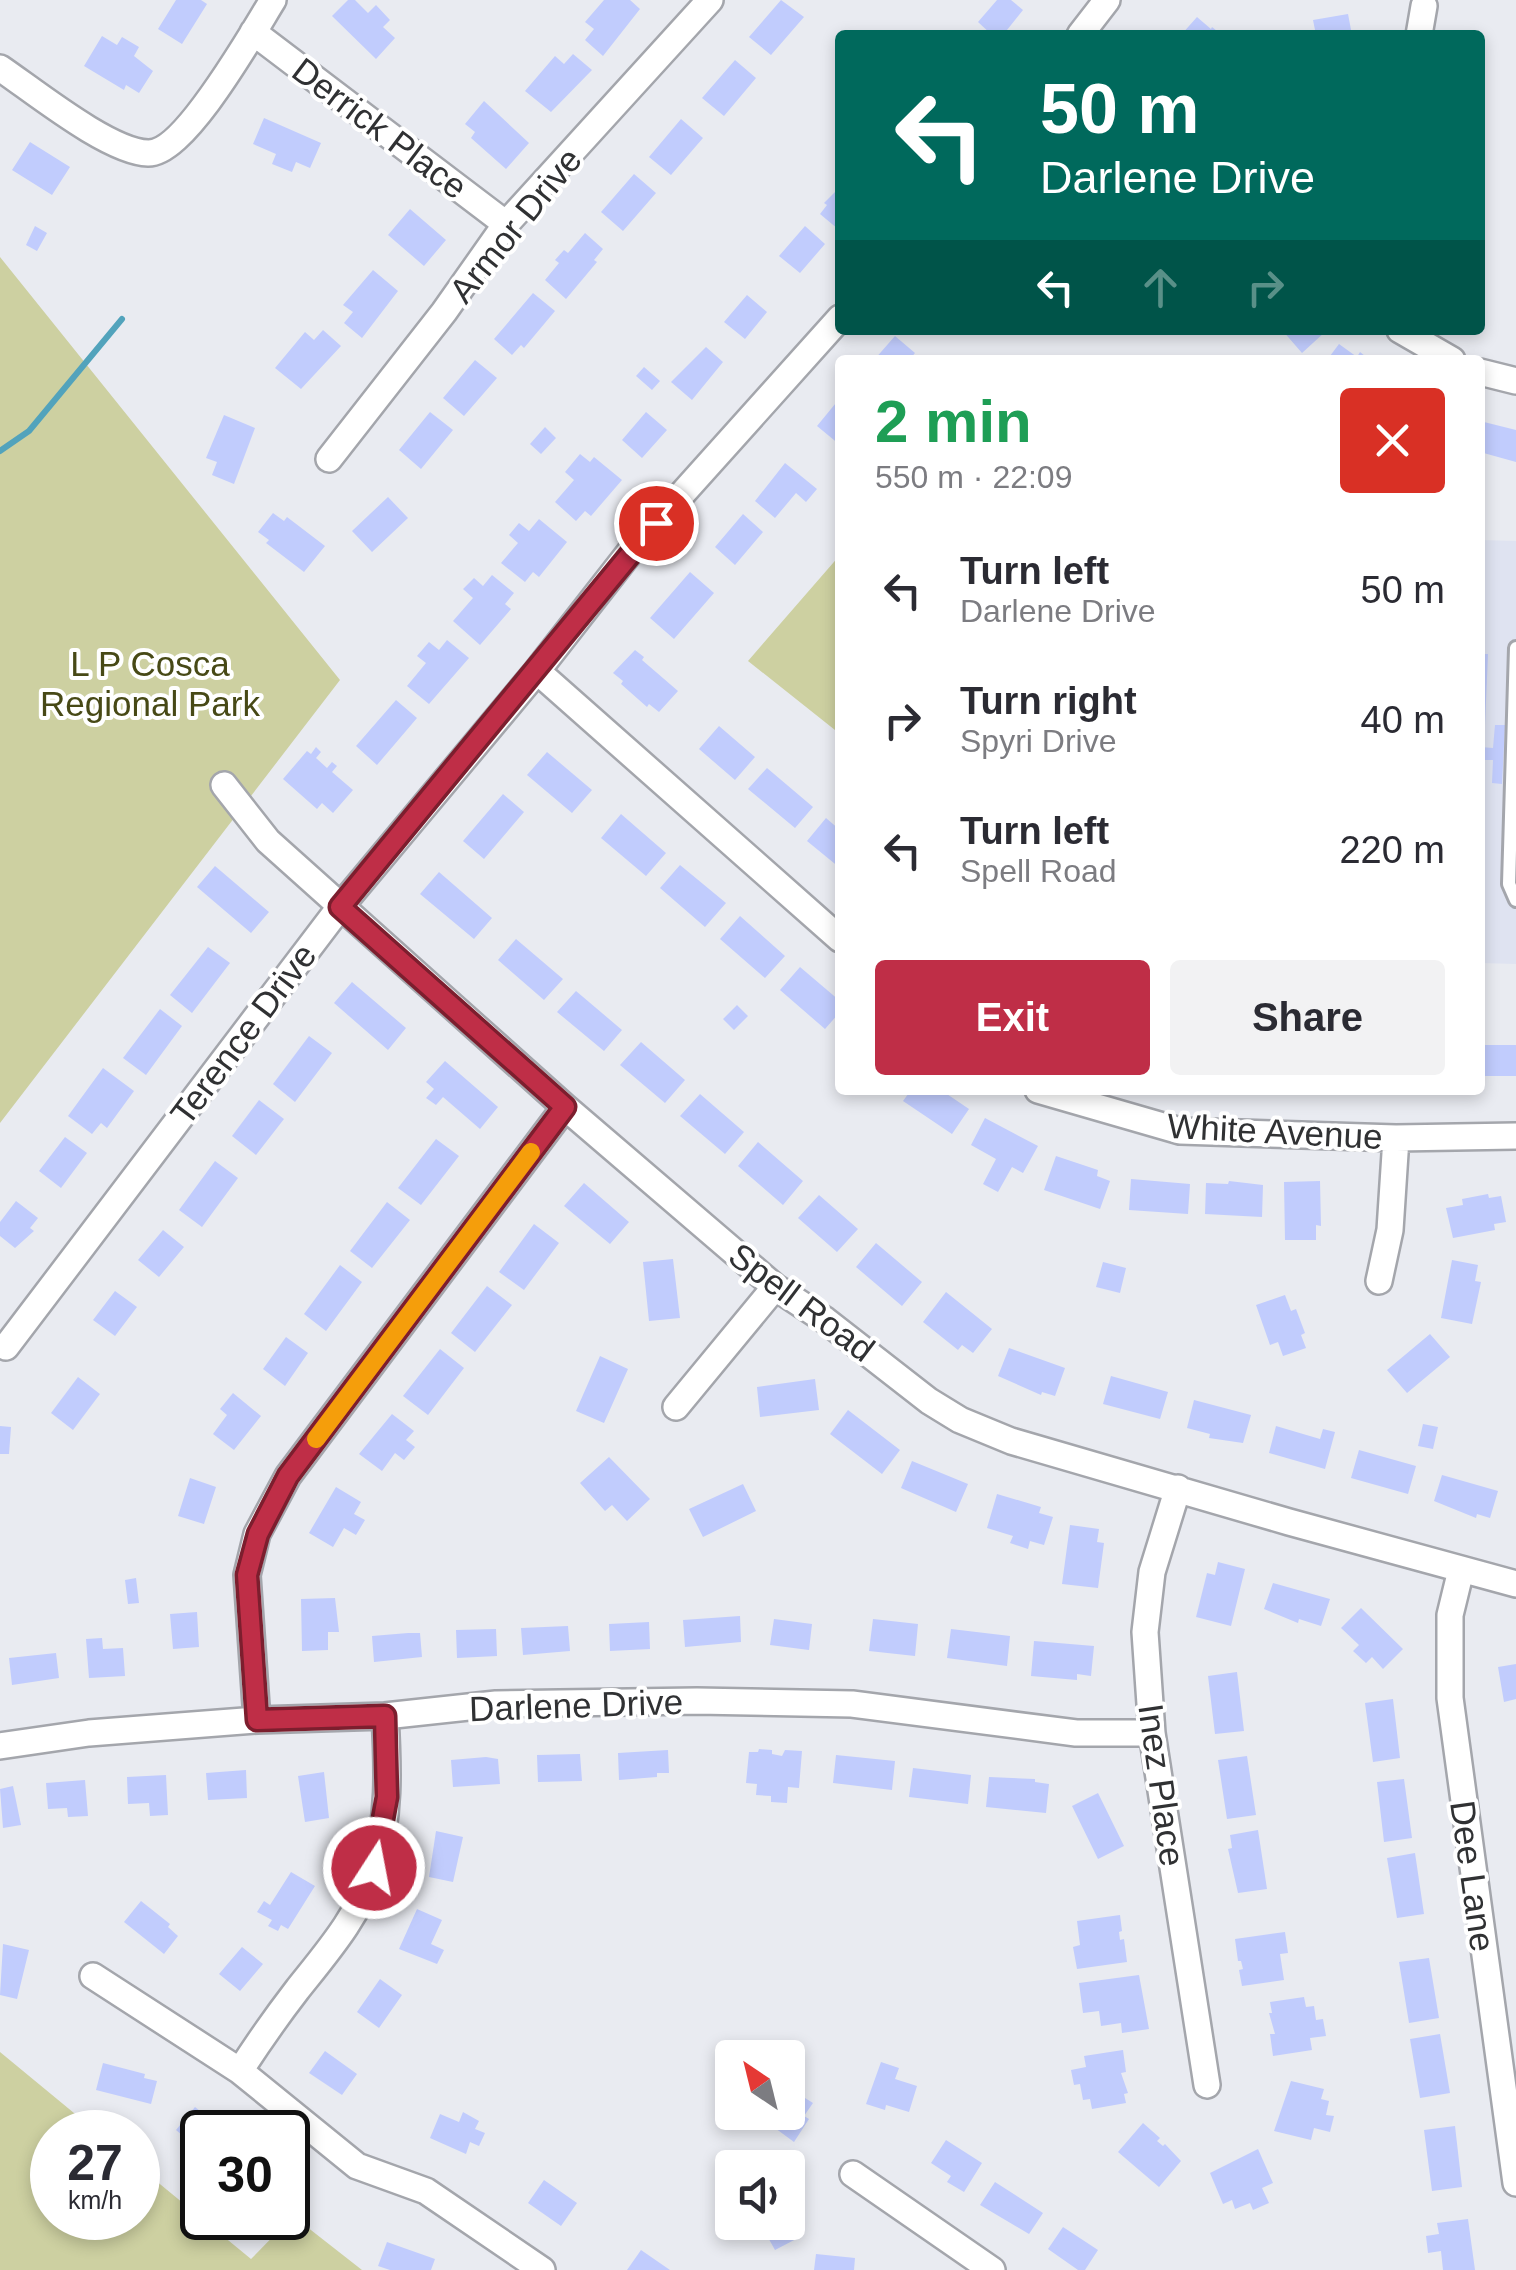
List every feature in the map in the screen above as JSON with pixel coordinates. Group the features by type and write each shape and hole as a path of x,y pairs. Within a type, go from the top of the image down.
{"street":[{"path":"0,68 96,133 131,150 150,154 163,150 195,120 273,0"},
{"name":"Armor Drive","path":"329,459 444,312 506,224 710,0"},
{"path":"1090,30 1107,0"},
{"path":"1420,30 1424,6"},
{"name":"Derrick Place","path":"252,32 506,224"},
{"name":"Terence Drive","path":"6,1347 340,907 537,671 630,552 835,324"},
{"path":"1409,335 1443,355"},
{"path":"1485,373 1516,382"},
{"path":"537,671 835,935"},
{"name":"Spell Road","path":"224,785 268,841 565,1107 775,1287 825,1320 929,1402 960,1420 1011,1440 1516,1584"},
{"name":"White Avenue","path":"1055,1095 1180,1131 1396,1138 1516,1136"},
{"path":"257,1720 247,1575 250,1553 263,1523 288,1476 565,1107"},
{"path":"1379,1281 1390,1230 1396,1138"},
{"path":"676,1407 775,1287"},
{"name":"Inez Place","path":"1178,1488 1159,1546 1144,1632 1152,1733 1207,2085"},
{"name":"Dee Lane","path":"1462,1570 1450,1615 1450,1698 1516,2183"},
{"name":"Darlene Drive","path":"0,1746 89,1733 257,1720 385,1716 496,1704 852,1704 1076,1733 1152,1733"},
{"path":"240,2071 274,2020 339,1940 366,1891 382,1838 387,1797 385,1716"},
{"path":"93,1976 240,2071 356,2166 426,2191 542,2270"},
{"path":"853,2174 992,2270"}],"lane":[{"path":"1516,648 1509,884 1516,900"}],"shaded area":[{"path":"1485,540 1516,541 1516,964 1485,963"}],"green space":[{"name":"L P Cosca Regional Park","path":"0,257 340,680 0,1123"},
{"path":"835,561 835,730 748,661"},
{"path":"0,2052 70,2110 30,2110 30,2240 160,2240 160,2184 180,2201 180,2240 228,2240 251,2259 270,2240 310,2240 310,2229 362,2270 0,2270"}],"building":[{"path":"176,0 201,0 207,4 182,44 158,29"},
{"path":"348,0 355,0 368,13 376,5 390,20 383,27 395,38 376,59 332,16"},
{"path":"604,0 630,0 640,9 603,56 585,40 594,29 585,22"},
{"path":"781,0 804,17 771,55 749,37"},
{"path":"997,0 1011,0 1023,10 1007,30 987,30 978,22"},
{"path":"1348,14 1351,30 1315,30 1313,20"},
{"path":"1197,17 1216,30 1185,30"},
{"path":"102,36 117,45 122,37 139,47 134,56 153,71 139,93 126,85 124,90 84,66"},
{"path":"573,54 592,70 551,112 525,91 555,56 564,64"},
{"path":"735,60 756,78 724,116 702,98"},
{"path":"484,101 529,143 506,169 471,138 475,132 465,124"},
{"path":"264,118 321,143 310,168 296,162 292,172 272,164 276,154 253,144"},
{"path":"681,119 703,138 671,175 649,157"},
{"path":"30,142 70,167 52,195 12,170"},
{"path":"634,174 656,193 623,231 601,212"},
{"path":"835,192 835,226 820,214 827,205 824,203"},
{"path":"410,209 446,240 424,266 388,235"},
{"path":"35,226 47,233 37,251 26,245"},
{"path":"805,226 825,244 800,273 779,256"},
{"path":"585,233 603,249 566,299 545,280 559,263 555,260 564,250 568,253"},
{"path":"373,270 398,291 362,338 344,323 353,312 343,305"},
{"path":"533,293 555,311 524,348 521,345 512,355 494,339"},
{"path":"747,295 767,312 745,339 724,322"},
{"path":"323,330 341,346 301,389 275,368 305,332 314,340"},
{"path":"1286,335 1322,335 1302,353"},
{"path":"895,336 915,353 913,355 878,355"},
{"path":"1339,344 1354,355 1331,355"},
{"path":"706,347 723,362 692,400 671,382"},
{"path":"475,360 497,378 464,416 443,398"},
{"path":"644,367 660,381 652,390 636,376"},
{"path":"835,404 835,441 817,426"},
{"path":"430,412 453,430 421,469 399,450"},
{"path":"646,412 667,430 642,458 622,440"},
{"path":"224,415 255,428 234,484 212,475 217,462 206,458"},
{"path":"1485,422 1516,430 1516,462 1485,453"},
{"path":"545,427 556,438 541,454 530,444"},
{"path":"580,454 590,462 594,457 622,480 591,516 585,511 576,521 555,502 574,480 565,472"},
{"path":"785,463 817,489 806,502 796,493 775,518 755,501"},
{"path":"388,497 408,518 372,552 352,531"},
{"path":"273,513 284,521 287,517 325,546 304,572 266,543 269,540 258,532"},
{"path":"743,514 763,532 735,565 715,547"},
{"path":"539,519 567,542 539,577 533,572 525,582 501,563 518,543 509,535 519,523 529,531"},
{"path":"690,572 714,593 674,639 650,618"},
{"path":"492,575 514,593 505,604 511,609 480,645 453,621 473,598 463,589 474,578 483,586"},
{"path":"447,640 469,658 429,704 407,686 426,663 417,656 429,642 439,650"},
{"path":"635,650 678,691 659,712 649,704 647,707 613,673"},
{"path":"1485,654 1488,654 1485,725"},
{"path":"396,700 417,718 377,765 356,746"},
{"path":"1495,725 1505,725 1502,784 1492,783 1493,760 1485,760 1485,747 1493,748"},
{"path":"719,726 755,757 735,780 699,749"},
{"path":"316,747 321,752 316,758 327,768 332,762 337,766 332,772 353,790 333,813 322,803 317,809 283,779 307,751 311,754"},
{"path":"547,752 592,790 572,813 527,775"},
{"path":"767,768 813,807 795,828 748,789"},
{"path":"503,794 524,812 484,859 463,841"},
{"path":"621,814 666,853 646,876 601,838"},
{"path":"826,818 835,826 835,864 807,841"},
{"path":"680,865 726,903 705,927 660,888"},
{"path":"215,866 269,912 251,933 197,887"},
{"path":"439,872 492,918 474,939 420,894"},
{"path":"740,916 785,956 765,978 720,939"},
{"path":"516,939 563,979 544,1000 498,960"},
{"path":"208,947 230,963 192,1013 170,995"},
{"path":"800,967 835,997 835,1018 825,1029 780,990"},
{"path":"352,982 406,1028 388,1050 334,1003"},
{"path":"576,991 622,1030 604,1051 557,1012"},
{"path":"737,1005 748,1016 734,1030 723,1019"},
{"path":"160,1009 182,1026 146,1075 123,1058"},
{"path":"309,1036 332,1053 295,1102 273,1084"},
{"path":"641,1042 685,1080 665,1103 620,1065"},
{"path":"1485,1045 1516,1045 1516,1076 1485,1076"},
{"path":"445,1061 498,1107 480,1129 443,1097 436,1105 426,1098 434,1089 426,1082"},
{"path":"103,1068 134,1091 107,1128 101,1123 92,1134 68,1116"},
{"path":"700,1094 744,1132 725,1154 680,1116"},
{"path":"907,1095 948,1095 969,1109 952,1134 903,1101"},
{"path":"259,1100 284,1119 256,1155 232,1136"},
{"path":"985,1118 1038,1146 1023,1173 1012,1167 998,1192 983,1184 996,1159 971,1145"},
{"path":"65,1137 87,1153 61,1188 39,1171"},
{"path":"436,1139 459,1156 421,1205 398,1188"},
{"path":"758,1142 803,1181 783,1205 738,1166"},
{"path":"1056,1156 1098,1170 1097,1176 1110,1181 1100,1209 1044,1190"},
{"path":"215,1161 238,1178 202,1227 179,1210"},
{"path":"1131,1179 1190,1184 1188,1214 1129,1210"},
{"path":"1320,1181 1321,1226 1316,1225 1316,1240 1285,1240 1284,1182"},
{"path":"584,1183 629,1222 610,1244 564,1206"},
{"path":"1206,1183 1263,1185 1262,1217 1205,1214"},
{"path":"1488,1194 1489,1198 1501,1196 1506,1222 1494,1224 1495,1230 1453,1238 1446,1208 1463,1205 1462,1199"},
{"path":"819,1195 858,1229 837,1252 798,1218"},
{"path":"16,1201 38,1218 30,1228 34,1231 15,1248 0,1236 0,1222"},
{"path":"387,1202 410,1220 372,1268 350,1251"},
{"path":"534,1224 559,1243 524,1290 499,1272"},
{"path":"163,1230 184,1247 159,1277 138,1260"},
{"path":"876,1243 922,1282 902,1306 856,1267"},
{"path":"673,1259 680,1318 649,1321 643,1262"},
{"path":"1452,1260 1478,1265 1475,1281 1481,1282 1472,1324 1441,1318"},
{"path":"1103,1262 1126,1268 1120,1293 1096,1287"},
{"path":"340,1265 362,1282 326,1331 304,1314"},
{"path":"487,1286 512,1305 475,1352 451,1333"},
{"path":"115,1291 137,1307 115,1336 93,1320"},
{"path":"946,1292 992,1329 973,1353 962,1345 958,1350 923,1322"},
{"path":"1285,1295 1291,1311 1296,1309 1306,1348 1283,1356 1278,1342 1270,1345 1256,1305"},
{"path":"1430,1334 1450,1357 1407,1393 1387,1370"},
{"path":"286,1337 308,1353 285,1386 263,1369"},
{"path":"1009,1348 1065,1368 1055,1396 1042,1392 1041,1395 998,1376"},
{"path":"440,1349 464,1368 428,1415 403,1396"},
{"path":"600,1356 628,1369 604,1423 576,1411"},
{"path":"1111,1376 1168,1392 1160,1419 1103,1404"},
{"path":"78,1377 100,1394 73,1430 51,1413"},
{"path":"815,1379 819,1410 760,1417 757,1387"},
{"path":"233,1393 261,1416 234,1450 213,1434 227,1415 220,1409"},
{"path":"1194,1400 1251,1415 1243,1443 1209,1438 1210,1434 1187,1428"},
{"path":"848,1410 900,1450 882,1474 830,1434"},
{"path":"392,1414 414,1431 406,1440 415,1447 404,1460 395,1453 382,1471 359,1454"},
{"path":"1423,1424 1438,1427 1433,1449 1418,1446"},
{"path":"0,1426 11,1427 9,1454 0,1454"},
{"path":"1276,1426 1320,1439 1323,1429 1335,1432 1325,1469 1269,1453"},
{"path":"1359,1450 1416,1466 1408,1494 1351,1478"},
{"path":"609,1457 650,1499 627,1521 612,1505 605,1511 580,1483"},
{"path":"912,1461 968,1484 956,1512 901,1488"},
{"path":"1442,1475 1498,1491 1490,1518 1477,1514 1476,1518 1434,1501"},
{"path":"190,1478 216,1487 204,1524 178,1516"},
{"path":"743,1484 756,1511 703,1537 689,1509"},
{"path":"336,1487 361,1502 354,1514 365,1520 356,1535 344,1528 333,1547 309,1533"},
{"path":"997,1494 1041,1507 1039,1513 1053,1517 1044,1545 1030,1541 1028,1549 1010,1543 1013,1536 987,1528"},
{"path":"1070,1525 1099,1529 1097,1542 1104,1543 1098,1588 1062,1584"},
{"path":"1218,1562 1245,1569 1231,1626 1196,1617 1207,1573 1215,1575"},
{"path":"136,1578 139,1603 128,1604 125,1580"},
{"path":"1273,1583 1330,1599 1321,1626 1299,1619 1298,1623 1264,1609"},
{"path":"335,1598 339,1632 328,1632 328,1650 302,1651 301,1599"},
{"path":"1361,1608 1403,1649 1383,1669 1372,1657 1366,1663 1353,1651 1359,1645 1341,1628"},
{"path":"197,1612 199,1647 173,1649 170,1614"},
{"path":"740,1616 741,1642 685,1647 683,1620"},
{"path":"774,1619 812,1624 809,1650 770,1645"},
{"path":"873,1619 918,1624 915,1656 869,1651"},
{"path":"649,1622 650,1649 610,1651 609,1624"},
{"path":"568,1626 570,1651 523,1655 521,1628"},
{"path":"496,1629 497,1656 457,1658 456,1630"},
{"path":"951,1629 1010,1636 1007,1666 947,1658"},
{"path":"420,1633 422,1657 374,1662 372,1636"},
{"path":"102,1638 103,1649 123,1648 125,1676 89,1678 86,1639"},
{"path":"1034,1641 1094,1646 1091,1676 1077,1674 1077,1680 1031,1676"},
{"path":"56,1653 59,1678 12,1685 9,1658"},
{"path":"1516,1664 1516,1699 1504,1702 1498,1667"},
{"path":"1237,1672 1244,1731 1215,1734 1208,1676"},
{"path":"1393,1699 1400,1758 1373,1762 1365,1703"},
{"path":"759,1749 782,1756 785,1750 802,1751 799,1788 788,1787 787,1803 771,1802 771,1796 756,1795 757,1784 746,1783 749,1752"},
{"path":"668,1750 669,1773 619,1780 618,1753"},
{"path":"580,1754 582,1781 538,1782 537,1755"},
{"path":"836,1755 895,1761 892,1790 833,1783"},
{"path":"1247,1756 1256,1815 1227,1819 1218,1760"},
{"path":"498,1759 500,1784 453,1787 451,1760"},
{"path":"913,1768 971,1775 968,1804 909,1797"},
{"path":"246,1770 247,1798 208,1800 206,1773"},
{"path":"324,1772 329,1818 305,1822 298,1776"},
{"path":"166,1775 168,1815 150,1816 149,1803 128,1804 127,1777"},
{"path":"989,1777 1035,1779 1049,1784 1046,1813 986,1807"},
{"path":"1404,1779 1412,1838 1384,1842 1377,1782"},
{"path":"85,1780 88,1816 68,1817 67,1808 48,1809 46,1783"},
{"path":"13,1786 21,1825 3,1828 0,1789"},
{"path":"1098,1793 1124,1846 1098,1859 1072,1806"},
{"path":"1258,1830 1267,1889 1238,1893 1228,1849 1232,1848 1230,1835"},
{"path":"436,1831 463,1837 453,1882 429,1877"},
{"path":"1415,1853 1424,1914 1397,1918 1387,1858"},
{"path":"291,1872 315,1886 288,1929 281,1925 278,1931 268,1926 272,1920 257,1912 264,1901 270,1905"},
{"path":"141,1901 170,1924 168,1927 178,1936 164,1954 124,1922"},
{"path":"417,1909 442,1920 431,1944 444,1950 437,1964 399,1949"},
{"path":"1120,1915 1120,1940 1124,1939 1127,1962 1077,1969 1073,1947 1080,1945 1077,1921"},
{"path":"1285,1932 1288,1953 1280,1954 1284,1980 1242,1986 1239,1970 1243,1969 1235,1939"},
{"path":"3,1944 29,1950 17,1999 0,1995"},
{"path":"242,1947 263,1964 240,1991 219,1974"},
{"path":"1429,1958 1439,2018 1409,2023 1399,1962"},
{"path":"1139,1975 1149,2029 1122,2033 1121,2023 1101,2026 1099,2011 1083,2013 1079,1983"},
{"path":"380,1979 402,1995 379,2028 357,2012"},
{"path":"1304,1997 1306,2007 1314,2006 1316,2020 1323,2019 1326,2036 1310,2038 1312,2050 1273,2056 1270,2034 1275,2034 1270,2002"},
{"path":"1440,2034 1450,2093 1420,2098 1410,2039"},
{"path":"1123,2050 1126,2072 1121,2073 1128,2093 1124,2094 1126,2103 1092,2109 1090,2099 1083,2100 1080,2084 1074,2085 1071,2070 1086,2067 1084,2056"},
{"path":"325,2051 357,2074 342,2095 309,2073"},
{"path":"881,2062 899,2068 895,2079 917,2086 909,2112 866,2104"},
{"path":"103,2063 157,2081 151,2104 96,2090"},
{"path":"1291,2081 1324,2089 1321,2099 1329,2101 1326,2115 1334,2116 1330,2132 1314,2128 1311,2140 1274,2131"},
{"path":"805,2098 813,2103 805,2115"},
{"path":"463,2112 479,2121 475,2129 485,2133 479,2146 470,2142 466,2154 430,2138 440,2114 459,2122"},
{"path":"1143,2123 1181,2161 1159,2187 1118,2152"},
{"path":"1455,2126 1462,2187 1432,2191 1424,2130"},
{"path":"778,2130 802,2130 794,2142"},
{"path":"946,2140 982,2163 964,2192 947,2182 951,2176 931,2163"},
{"path":"1258,2149 1273,2183 1262,2188 1269,2203 1253,2210 1250,2203 1235,2209 1232,2200 1223,2204 1210,2173"},
{"path":"544,2180 577,2203 561,2226 528,2203"},
{"path":"995,2182 1043,2213 1029,2234 980,2205"},
{"path":"1468,2219 1475,2270 1443,2270 1441,2251 1428,2253 1426,2236 1439,2234 1437,2223"},
{"path":"1063,2227 1098,2250 1085,2270 1078,2270 1048,2249"},
{"path":"769,2240 794,2240 775,2250"},
{"path":"387,2242 435,2259 431,2270 390,2270 378,2266"},
{"path":"641,2250 670,2270 627,2270"},
{"path":"816,2254 855,2258 854,2270 814,2270"}],"waterway":[{"path":"0,451 29,431 122,319"}],"slow traffic":[{"path":"316,1439 531,1152"}],"route":[{"path":"374,1868 387,1797 385,1716 257,1720 247,1596 250,1553 288,1476 565,1107 340,907 656,523"}]}
